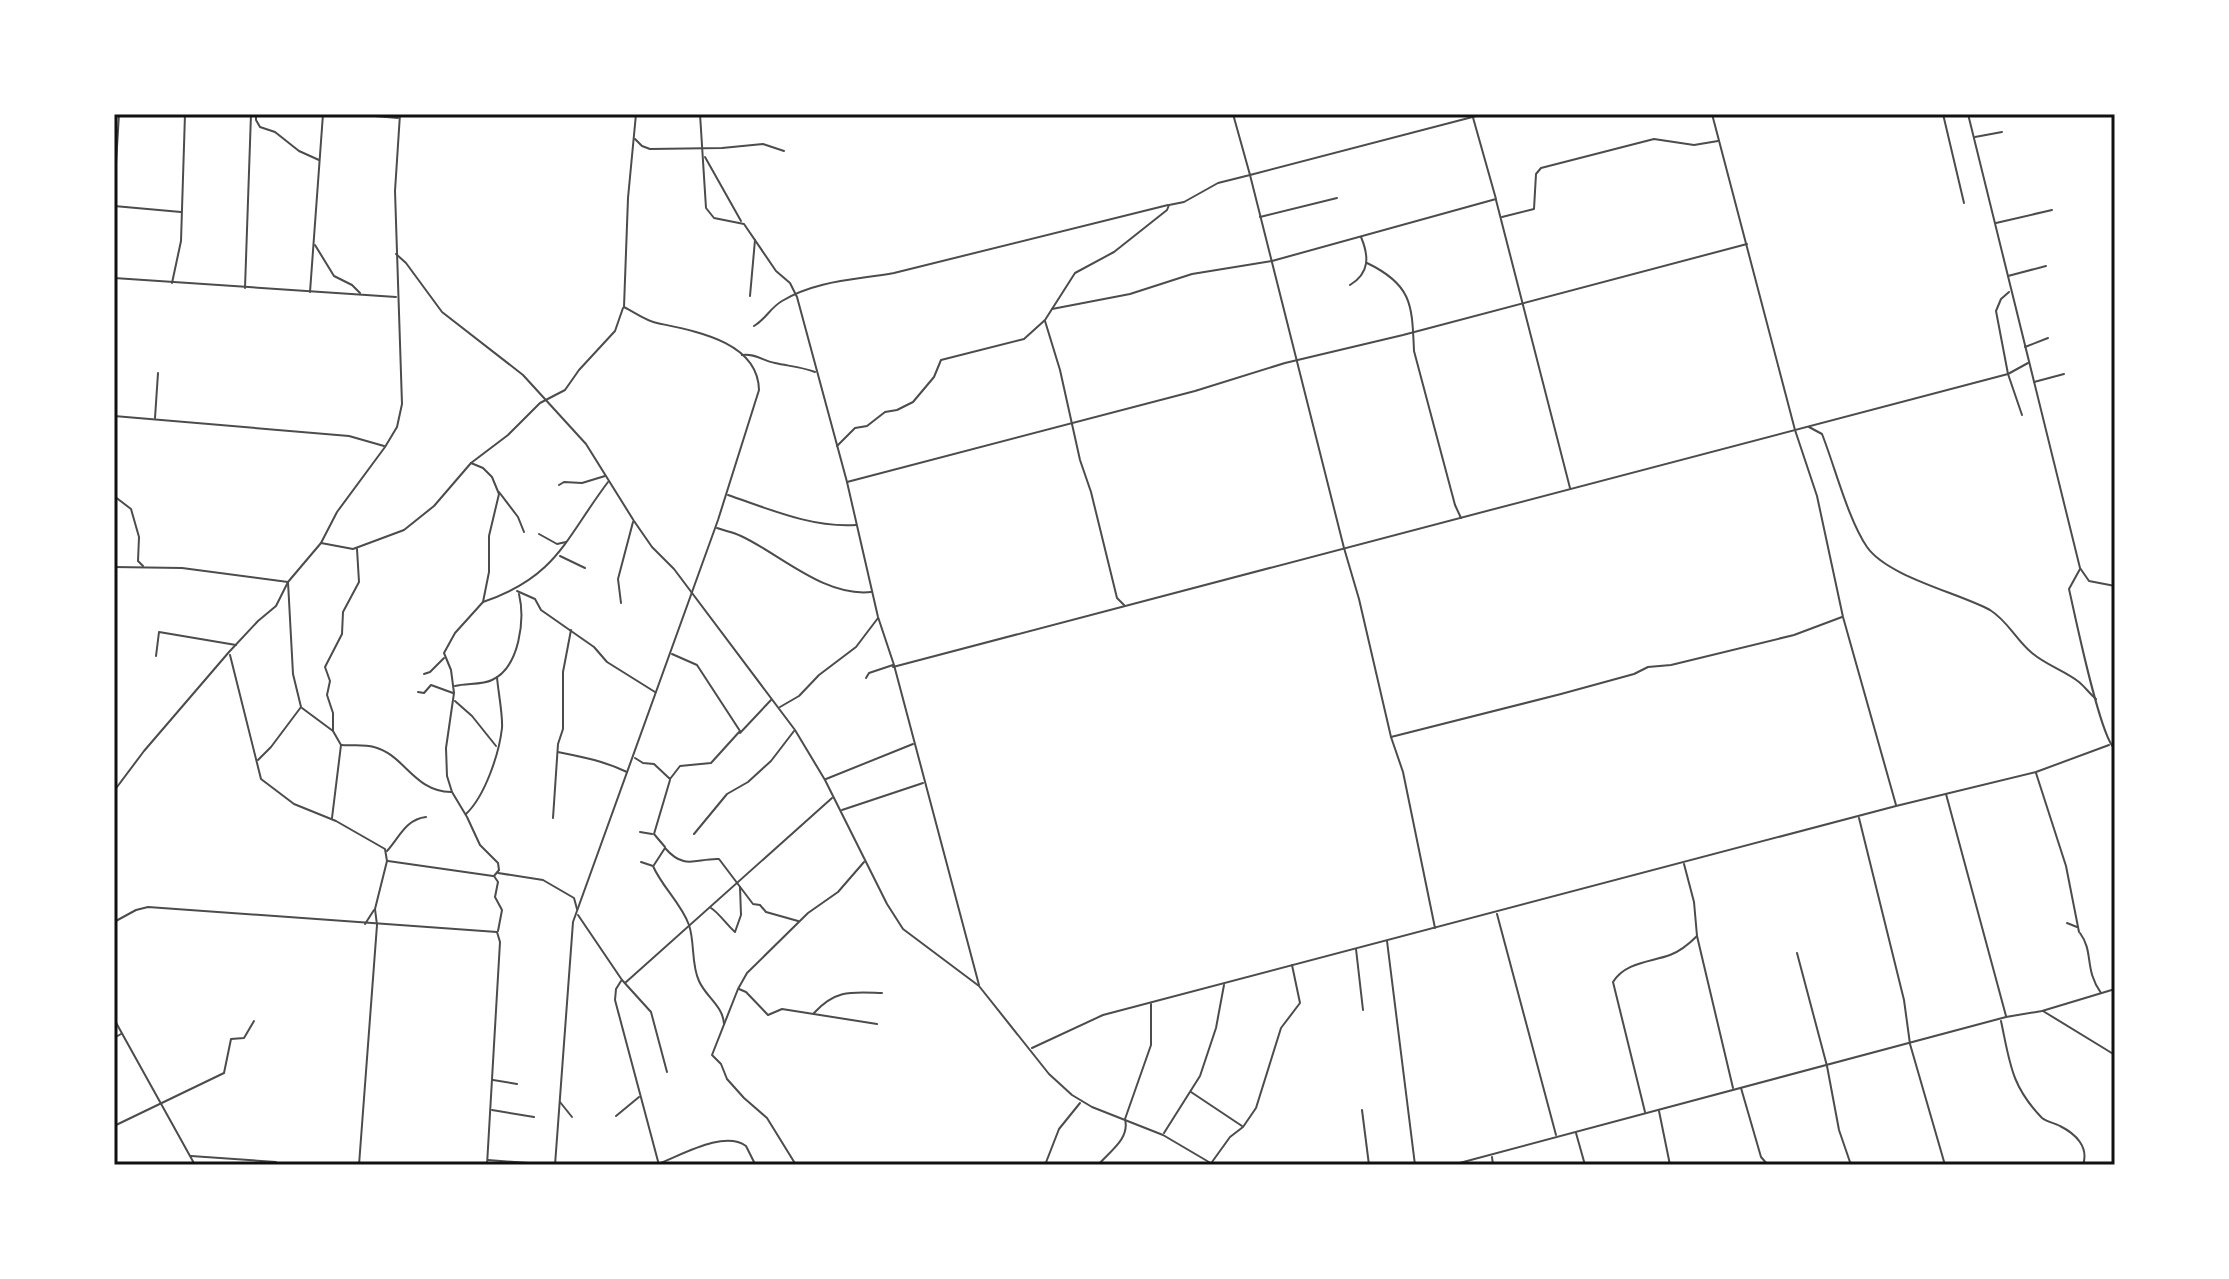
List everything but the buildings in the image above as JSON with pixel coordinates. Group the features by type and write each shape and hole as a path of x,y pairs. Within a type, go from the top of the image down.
{"street":[{"path":"114,196 119,114"},
{"path":"172,283 181,241 185,114"},
{"path":"254,114 260,127 275,132 299,151 319,160"},
{"path":"245,288 254,114"},
{"path":"310,292 323,114"},
{"path":"114,791 229,652 276,606 288,582 321,543 337,512 397,427 402,404 395,191 400,116 351,114"},
{"path":"321,543 357,548 404,530 434,506 471,463 508,435 535,408 565,390 579,370 610,338 624,307 628,198 636,114"},
{"path":"700,114 706,208 714,218 741,222"},
{"path":"1233,114 1359,599 1391,737 1403,772 1435,928"},
{"path":"754,326 770,309 821,284 894,273 1184,202 1218,183 1484,114"},
{"path":"1712,114 1795,430 1817,496 1843,617 1896,806"},
{"path":"1943,114 1964,203"},
{"path":"1968,114 2080,568 2089,581 2115,586"},
{"path":"1473,116 1571,489"},
{"path":"1974,137 2002,132"},
{"path":"634,138 650,149 755,147 763,144 784,151"},
{"path":"1501,218 1534,209 1536,174 1541,168 1654,139 1694,145 1720,141"},
{"path":"704,156 741,222 776,271 790,283 796,295 847,482 878,617 894,666 979,986"},
{"path":"1259,217 1337,198"},
{"path":"1052,309 1065,309 1130,294 1192,274 1272,261 1496,199"},
{"path":"837,446 855,428 867,426 885,412 913,402 934,377 941,360 1021,341 1045,320 1075,273 1114,252 1167,210 1169,205"},
{"path":"114,206 182,212"},
{"path":"1995,223 2052,210"},
{"path":"1350,285 1363,274 1367,263 1360,236"},
{"path":"750,296 755,239"},
{"path":"313,243 334,276 352,285 361,294"},
{"path":"847,482 1195,391 1297,360 1747,244"},
{"path":"396,254 442,312 497,353 547,400 586,444 634,521 795,730 825,780 887,904 903,929 979,986 1060,1087 1080,1102 1163,1135 1213,1164 1230,1137 1243,1127 1259,1100 1281,1028 1300,1002 1292,965"},
{"path":"1367,263 1384,271 1412,306 1414,351 1461,520"},
{"path":"2007,276 2046,266"},
{"path":"114,278 397,297"},
{"path":"2011,291 2001,299 1996,311 2008,374 2022,415"},
{"path":"555,1165 571,933 716,527 759,390 756,371 742,355 711,336 655,323 624,307"},
{"path":"1045,320 1119,601 1115,609"},
{"path":"2024,347 2048,338"},
{"path":"742,355 751,354 816,373"},
{"path":"866,678 869,673 894,666 1461,520 2008,374 2028,363"},
{"path":"155,420 158,373"},
{"path":"2033,382 2064,374"},
{"path":"114,416 349,436 385,447"},
{"path":"1808,427 1822,434 1852,516 1869,550 1895,569 1933,589 1959,595 1976,606 1988,609 2011,628 2030,652 2077,680 2096,699"},
{"path":"114,443 114,461"},
{"path":"471,463 483,468 492,477 524,532"},
{"path":"559,485 606,476"},
{"path":"495,874 499,867 496,859 480,845 452,792 446,759 454,686 444,653 455,633 483,602 516,589 549,566 609,482"},
{"path":"483,602 489,572 489,536 498,491"},
{"path":"727,495 803,519 856,525"},
{"path":"114,496 131,509 139,537 138,561 145,567"},
{"path":"621,603 618,579 634,521"},
{"path":"716,527 741,536 787,565 829,584 860,593 872,592"},
{"path":"539,534 557,544 568,542"},
{"path":"333,731 333,713 327,695 330,681 325,667 342,634 343,612 359,582 357,548"},
{"path":"558,555 585,568"},
{"path":"114,567 182,568 288,582"},
{"path":"2080,568 2069,589 2109,745 2115,749"},
{"path":"288,582 293,674 301,707 333,731 341,745 332,820"},
{"path":"454,686 497,677 512,658 522,610 516,589"},
{"path":"519,593 535,599 541,610 594,647 607,662 656,692"},
{"path":"1119,601 1125,605"},
{"path":"778,708 799,696 819,675 856,647 878,617"},
{"path":"1391,737 1561,694 1634,674 1648,667 1671,665 1794,635 1843,617"},
{"path":"553,818 557,751 563,729 563,672 571,630"},
{"path":"156,656 159,632 236,645"},
{"path":"229,652 258,760 259,776 279,795 363,835 386,852 387,861 375,909 365,924"},
{"path":"670,653 697,665 739,729 738,734"},
{"path":"424,674 433,670 445,657"},
{"path":"466,814 482,792 493,765 502,728 497,677"},
{"path":"418,692 424,693 431,685 454,693"},
{"path":"654,834 670,779 680,766 711,763 771,699"},
{"path":"454,700 472,716 496,746"},
{"path":"258,760 301,707"},
{"path":"694,834 727,794 748,782 771,761 795,730"},
{"path":"825,780 914,743"},
{"path":"341,745 374,747 390,756 425,787 452,792"},
{"path":"1031,1049 1091,1020 1151,1003 1896,806 2036,772 2109,745"},
{"path":"557,751 585,759 595,758 629,772"},
{"path":"634,758 654,764 670,779"},
{"path":"2036,772 2066,866 2079,932"},
{"path":"841,810 924,782"},
{"path":"1946,793 2006,1017"},
{"path":"755,1164 746,1146 729,1140 709,1143 658,1164 615,1000 616,989 739,884 833,798"},
{"path":"386,852 399,833 415,818 426,817"},
{"path":"1859,817 1904,1000 1910,1044 1945,1165"},
{"path":"640,832 654,834 672,856 693,863 719,859 753,904 760,905 766,912 800,921"},
{"path":"653,866 665,848"},
{"path":"796,1165 767,1118 727,1079 721,1064 712,1055 747,973 800,921 838,892 866,860"},
{"path":"387,861 546,881 574,898 577,913 623,982 653,1016 667,1072"},
{"path":"641,862 653,866 678,903 689,926 694,966 700,984 724,1016 724,1026"},
{"path":"1684,863 1694,902 1697,936 1733,1089"},
{"path":"487,1165 500,942 497,932 502,910 495,897 498,882 495,874"},
{"path":"710,907 735,932 741,915 739,884"},
{"path":"114,922 148,907 497,932"},
{"path":"359,1165 377,925 375,909"},
{"path":"1496,913 1557,1137"},
{"path":"2067,923 2078,927 2089,948 2090,974 2102,993"},
{"path":"1646,1113 1613,982 1624,971 1645,960 1671,955 1697,936"},
{"path":"1387,940 1415,1165"},
{"path":"1356,948 1363,1010"},
{"path":"1797,953 1827,1066 1839,1130 1851,1165"},
{"path":"1163,1135 1200,1076 1216,1028 1224,983"},
{"path":"738,989 746,992 768,1015 782,1009 877,1024"},
{"path":"1452,1165 2006,1017 2042,1011 2115,989"},
{"path":"812,1014 840,993 882,993"},
{"path":"1098,1165 1125,1134 1125,1119 1151,1045 1151,1003"},
{"path":"2042,1011 2115,1055"},
{"path":"114,1019 195,1165"},
{"path":"2001,1020 2012,1075 2019,1090 2042,1118 2064,1128 2084,1146 2086,1156 2083,1165"},
{"path":"114,1126 224,1073 231,1039 244,1038 254,1021"},
{"path":"114,1038 122,1034"},
{"path":"492,1080 517,1084"},
{"path":"1740,1087 1761,1157 1768,1165"},
{"path":"1191,1092 1243,1127"},
{"path":"616,1116 640,1096"},
{"path":"559,1101 572,1117"},
{"path":"1045,1165 1059,1129 1080,1102"},
{"path":"490,1109 534,1117"},
{"path":"1362,1110 1369,1165"},
{"path":"1658,1110 1670,1165"},
{"path":"1575,1132 1585,1165"},
{"path":"189,1156 276,1162"},
{"path":"1491,1156 1493,1165"},
{"path":"487,1160 542,1164"}]}
